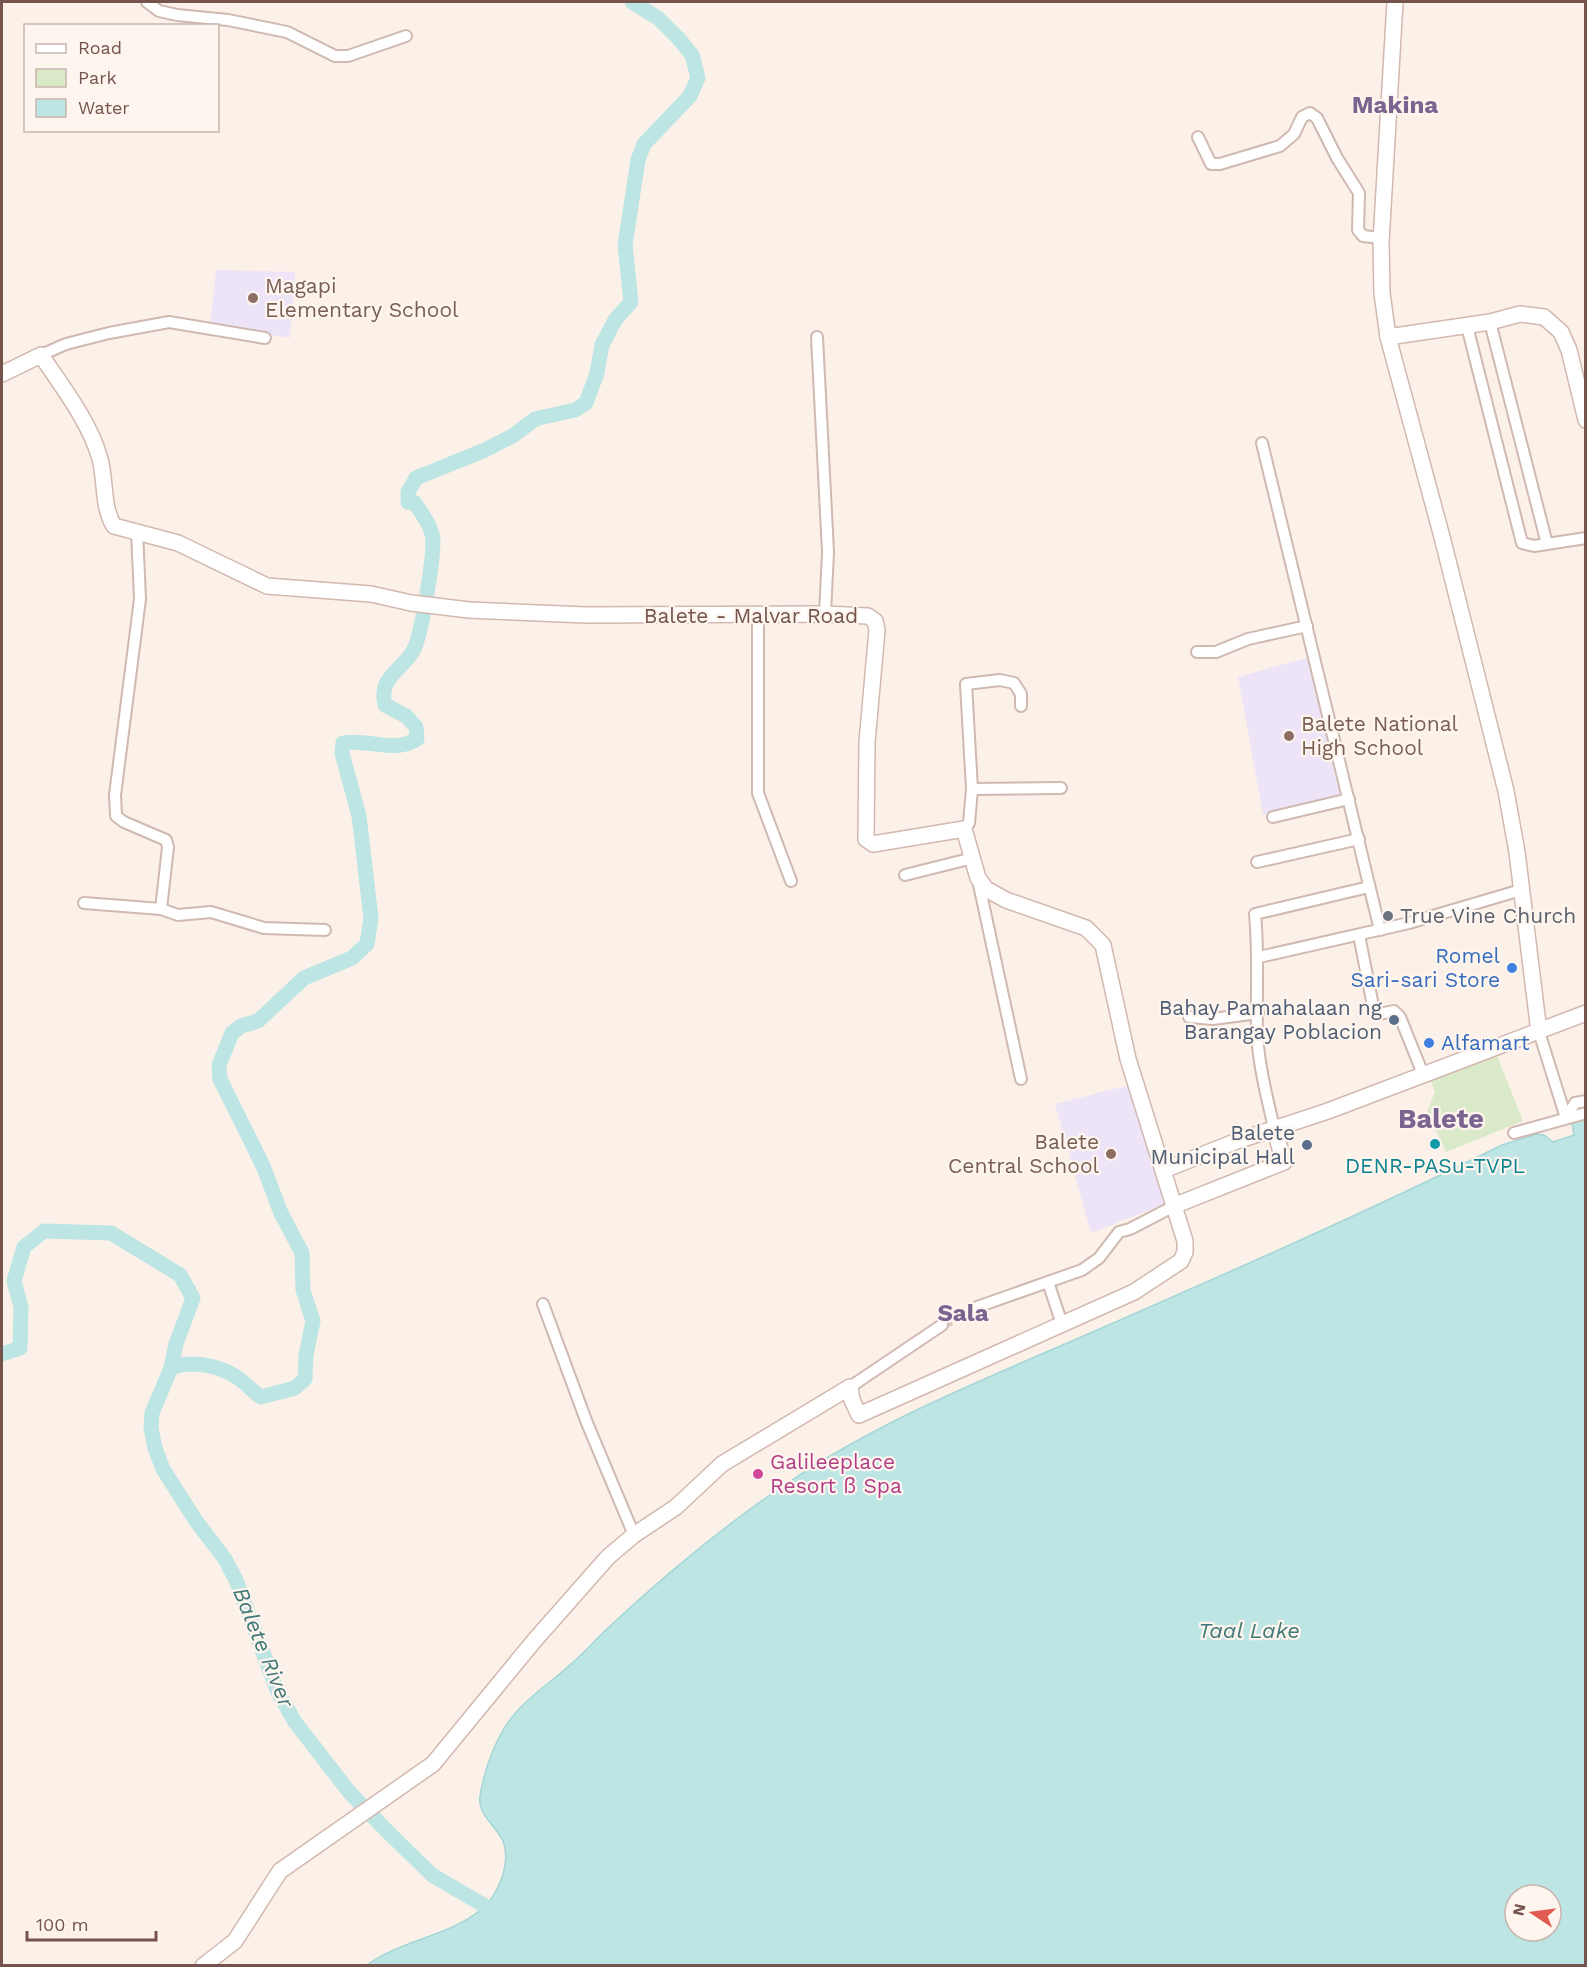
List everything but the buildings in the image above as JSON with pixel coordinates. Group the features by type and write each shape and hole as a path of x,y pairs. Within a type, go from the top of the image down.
{"main road":[{"path":"1395,2 1382,238 1382,293 1388,337 1442,537 1506,791 1539,1032"},
{"path":"1388,337 1490,322 1520,314 1536,315 1551,321 1561,332 1569,350 1586,420"},
{"path":"2,374 41,355"},
{"name":"Balete - Malvar Road","path":"41,355 78,412 100,458 111,521 117,529 137,531 178,543 261,585 371,594 411,603 442,606 586,615 715,616 758,613 868,616 874,621 877,630 867,742 866,839 873,843 964,829"},
{"path":"203,1965 236,1941 280,1871 433,1764 585,1582 634,1535 675,1507 722,1464 850,1387 852,1400 859,1415 1134,1292 1181,1261 1185,1252 1185,1241 1176,1205 1128,1059 1103,945 1086,928 1006,900 986,889 978,878 964,829"},
{"path":"1164,1170 1274,1128 1328,1111 1586,1013"},
{"path":"1176,1205 1284,1162 1274,1128"}],"street":[{"path":"147,2 159,10 177,15 228,20 287,33 335,56 348,56 406,36"},
{"path":"1198,137 1211,164 1220,164 1280,146 1294,134 1302,117 1310,113 1320,123 1337,158 1359,193 1358,230 1363,236 1382,238"},
{"path":"41,355 87,338 169,322 265,338"},
{"path":"1490,322 1547,544"},
{"path":"1467,326 1522,543 1534,546 1586,538"},
{"path":"817,337 828,552 825,614"},
{"path":"1262,443 1380,930"},
{"path":"137,531 140,599 114,809 116,816 124,822 166,840 168,847 161,909"},
{"path":"758,613 758,794 791,881"},
{"path":"1197,652 1215,652 1248,639 1307,626"},
{"path":"964,829 969,823 972,789 966,684 1000,680 1014,683 1021,694 1021,706"},
{"path":"972,789 1061,788"},
{"path":"1274,817 1349,799"},
{"path":"1257,862 1359,839"},
{"path":"905,875 972,858"},
{"path":"978,878 1021,1079"},
{"path":"1274,1128 1266,1098 1257,1037 1259,957 1255,914 1369,887"},
{"path":"1259,957 1380,930 1521,890"},
{"path":"84,903 161,909 178,915 211,912 264,928 325,930"},
{"path":"1359,935 1374,1011 1379,1014 1394,1011 1400,1017 1423,1074"},
{"path":"1189,1017 1204,1019 1258,1013"},
{"path":"1539,1032 1562,1119"},
{"path":"1562,1119 1575,1103 1586,1101"},
{"path":"1514,1133 1586,1113"},
{"path":"977,1307 1082,1270 1099,1258 1119,1232 1138,1226 1176,1205"},
{"path":"1048,1282 1062,1324"},
{"path":"543,1304 587,1423 634,1535"},
{"path":"850,1387 942,1325"}],"shaded area":[{"name":"Magapi Elementary School","path":"216,270 295,272 290,338 210,325"},
{"name":"Balete National High School","path":"1310,657 1343,795 1263,815 1238,677"},
{"name":"Balete Central School","path":"1133,1084 1168,1203 1091,1233 1055,1104"}],"green space":[{"path":"1496,1053 1523,1121 1446,1152 1427,1111 1435,1092 1430,1079"}],"water":[{"name":"Taal Lake","path":"1585,1120 1585,1965 367,1965 380,1956 461,1923 487,1904 496,1891 505,1866 505,1849 500,1835 481,1809 480,1796 494,1749 512,1717 656,1585 705,1544 783,1486 840,1450 938,1400 1288,1246 1502,1145 1537,1134 1544,1135 1553,1142 1574,1135 1572,1123"}],"waterway":[{"path":"171,1368 195,1364 220,1369 238,1378 261,1397 295,1388 305,1379 306,1355 313,1321 303,1290 302,1253 280,1211 264,1168 220,1079 219,1065 232,1033 241,1026 258,1021 304,978 352,958 367,944 371,918 359,816 342,753 343,743 362,742 390,746 417,739 416,727 406,716 385,705 384,696 388,681 408,658 416,643 431,564 433,541 431,531 415,503 408,502 408,492 416,478 485,450 514,435 535,419 575,410 586,403 597,373 602,345 615,320 631,302 625,245 638,160 644,144 690,96 698,78 692,55 679,39 658,18 632,2"},
{"name":"Balete River","path":"2,1354 20,1348 21,1307 14,1281 24,1247 44,1231 111,1233 180,1275 193,1298 176,1344 171,1368 152,1413 151,1428 163,1469 196,1521 225,1559 236,1580 277,1690 295,1722 350,1793 432,1875 485,1906"}],"tunnel":[{"path":"942,1325 977,1307"}],"place":[{"name":"Magapi Elementary School","path":"253,298"},
{"name":"Balete National High School","path":"1289,736"},
{"name":"True Vine Church","path":"1388,916"},
{"name":"Romel Sari-sari Store","path":"1512,968"},
{"name":"Bahay Pamahalaan ng Barangay Poblacion","path":"1394,1020"},
{"name":"Alfamart","path":"1429,1043"},
{"name":"DENR-PASu-TVPL","path":"1435,1144"},
{"name":"Balete Municipal Hall","path":"1307,1145"},
{"name":"Balete Central School","path":"1111,1154"},
{"name":"Galileeplace Resort ß Spa","path":"758,1474"}],"district":[{"name":"Makina","path":"1395,105"},
{"name":"Balete","path":"1441,1119"},
{"name":"Sala","path":"963,1313"}]}
